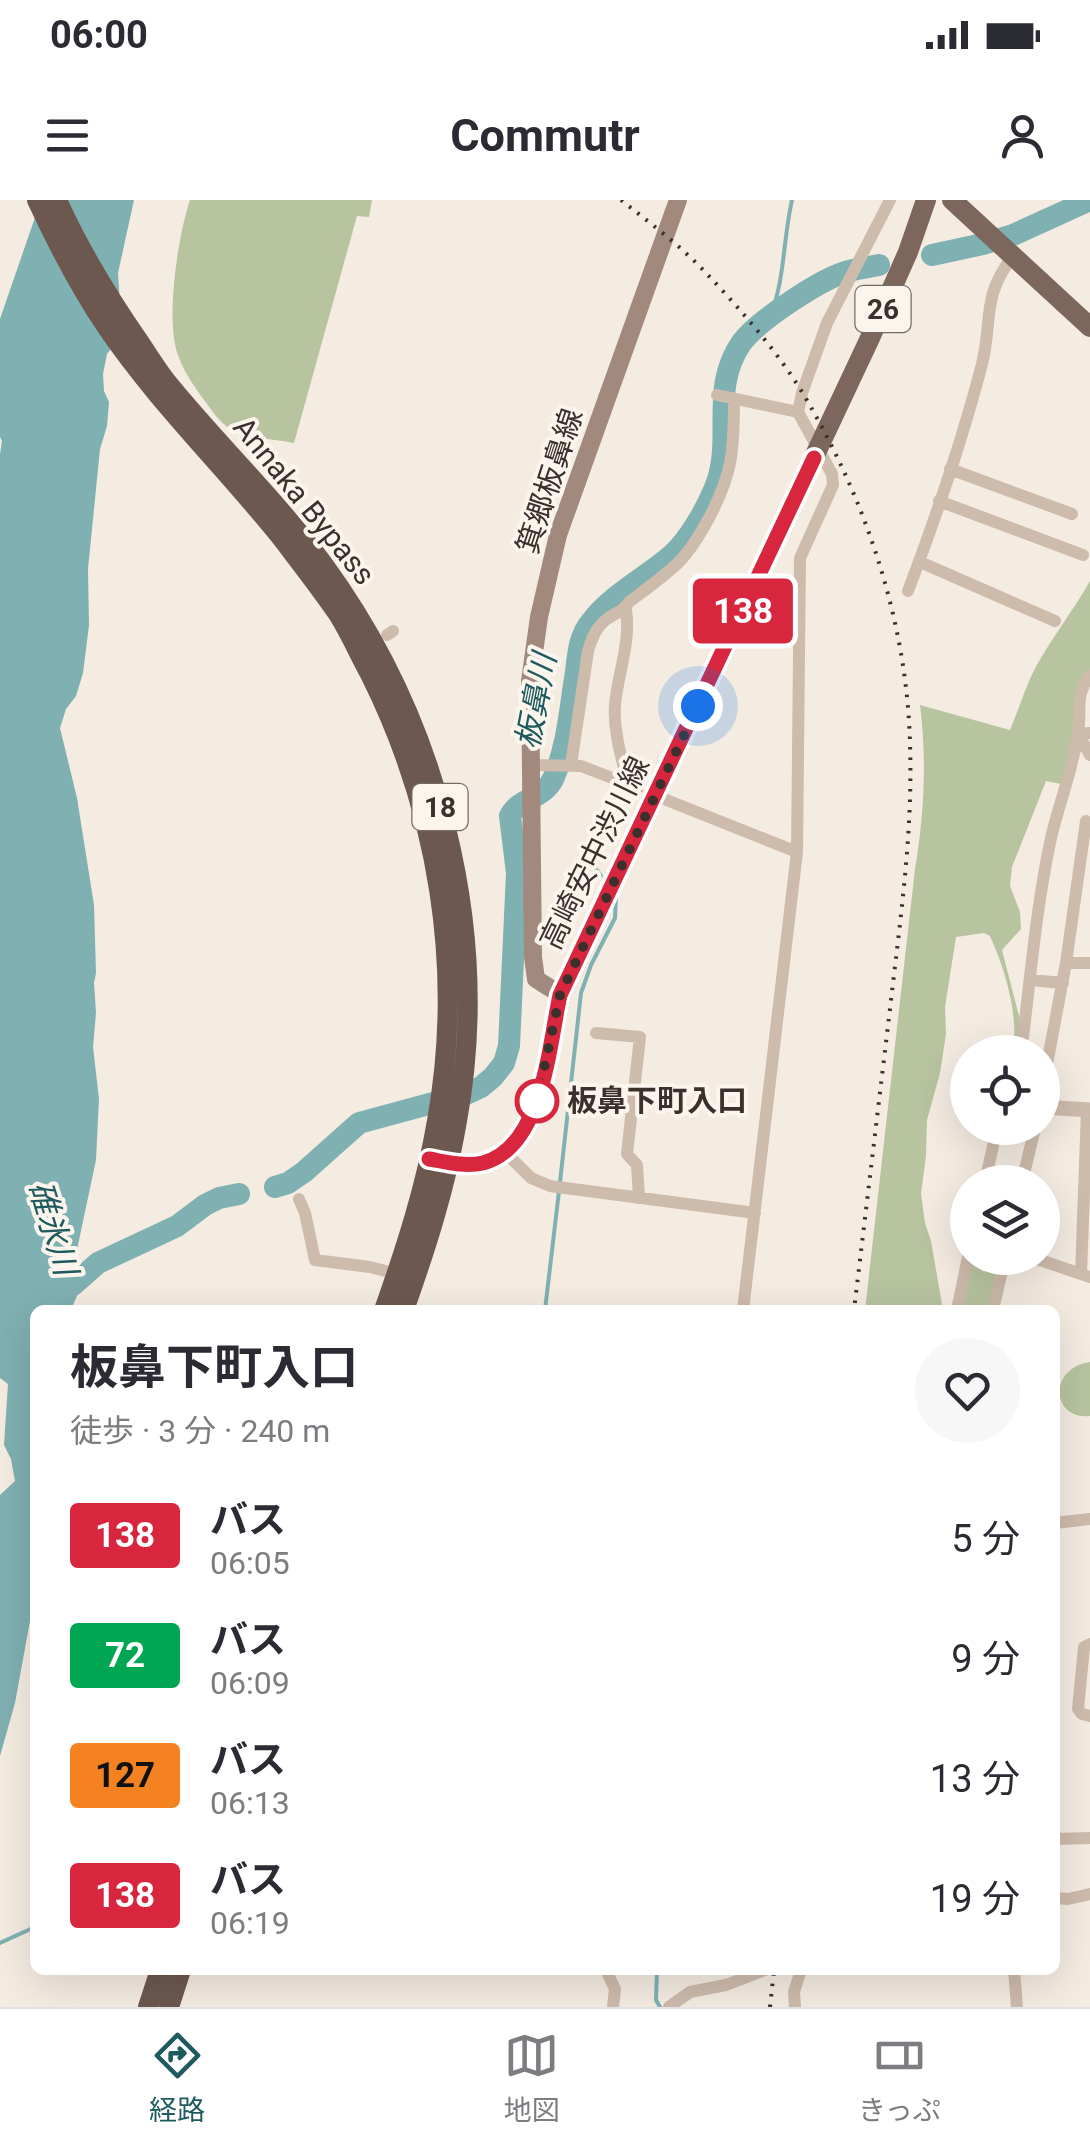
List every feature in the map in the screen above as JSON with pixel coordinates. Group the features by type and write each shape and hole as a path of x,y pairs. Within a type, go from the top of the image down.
{"highway":[{"name":"Annaka Bypass","path":"37,200 80,285 108,329 322,590 340,616 383,700 408,763 433,850 442,902 450,1095"},
{"name":"Annaka Bypass","path":"57,200 97,280 168,384 285,516 352,606 397,690 421,747 456,870 468,978 466,1043 450,1095 439,1160"},
{"name":"18","path":"386,1305 424,1186 439,1160"},
{"name":"18","path":"406,1305 428,1242 439,1160"},
{"path":"148,2007 158,1975"},
{"path":"168,2007 179,1975"}],"main road":[{"name":"箕郷板鼻線","path":"560,995 536,980 534,972 532,790 538,765 532,656 558,534 678,200"},
{"name":"高崎安中渋川線","path":"504,1151 524,1130 534,1110 560,995 891,291 926,200"},
{"path":"952,200 1090,326"},
{"path":"439,1160 485,1162 504,1151"}],"street":[{"path":"744,1305 797,852 800,558 833,485 832,474 798,412 827,324 890,200"},
{"path":"908,591 984,359 990,298 997,278 1013,256"},
{"path":"567,765 592,639 602,623 626,609 678,564 722,495 734,450 727,397 798,412"},
{"path":"950,470 1072,514"},
{"path":"940,501 1083,555"},
{"path":"920,562 1056,620"},
{"path":"538,765 582,766 633,786 615,717 628,634 626,609"},
{"path":"1090,675 1078,697 1090,755"},
{"path":"1023,1035 1051,838 1084,734"},
{"path":"659,797 797,852"},
{"path":"1053,1035 1083,899 1086,822"},
{"path":"1066,962 1090,963"},
{"path":"1030,980 1063,983"},
{"path":"596,1033 640,1037 627,1154 637,1165 639,1198"},
{"path":"1060,1108 1088,1110 1086,1276 1060,1267"},
{"path":"504,1151 540,1183 754,1213"},
{"path":"299,1199 314,1260 397,1274"},
{"path":"958,1305 964,1275"},
{"path":"995,1305 1001,1275"},
{"path":"1060,1522 1090,1519"},
{"path":"1090,1644 1084,1646 1078,1709 1090,1716"},
{"path":"1060,1839 1090,1838"},
{"path":"1060,1898 1090,1894"},
{"path":"608,1975 615,1989 613,2007"},
{"path":"670,2007 690,1992 752,1975"},
{"path":"796,2007 794,1992 799,1975"},
{"path":"1014,1975 1017,2007"}],"green space":[{"path":"190,200 372,200 369,217 357,216 294,443 250,436 226,426 201,396 180,361 174,340 173,300 181,234"},
{"path":"1090,581 1090,669 1061,784 1046,781 1012,867 1010,886 1020,912 1021,929 1002,950 1019,1016 1018,1035 1014,1035 1009,990 990,936 984,933 956,937 940,1073 927,1120 921,1194 942,1305 866,1305 921,829 924,767 920,705 1010,730 1027,687"},
{"path":"967,1275 996,1275 990,1305 962,1305"},
{"path":"1090,1362 1090,1416 1077,1415 1062,1402 1061,1383 1076,1366"}],"water":[{"name":"碓氷川","path":"41,200 134,200 118,273 122,335 107,354 103,374 109,402 100,449 88,569 89,625 83,673 60,728 77,798 94,905 93,1047 99,1099 96,1160 72,1273 73,1285 79,1291 73,1305 30,1305 30,1621 15,1703 0,1756 0,1495 15,1481 4,1445 8,1384 0,1378 0,319"}],"waterway":[{"path":"770,317 792,200"},
{"path":"932,255 1013,235 1090,200"},
{"name":"板鼻川","path":"275,1187 304,1172 359,1123 466,1094 481,1087 504,1063 509,1046 517,873 510,816 519,805 544,790 554,777 566,739 584,633 609,603 673,554 702,515 720,471 726,378 742,342 776,312 823,282 879,265"},
{"path":"601,876 593,865 596,844 625,790"},
{"path":"560,1182 581,993 615,918 616,896"},
{"path":"546,1305 559,1191"},
{"name":"板鼻川","path":"48,1298 73,1285 98,1263 177,1226 219,1198 239,1194"},
{"path":"0,1943 30,1929"},
{"path":"657,1975 656,2000 660,2007"}],"railway":[{"path":"621,200 707,274 758,331 802,392 825,432 863,517 901,652 910,744 908,844 855,1305"},
{"path":"770,2007 773,1975"}],"bus line":[{"name":"138","path":"429,1159 464,1164 485,1162 514,1142 529,1121 541,1086 560,995 814,458"}],"place":[{"name":"板鼻下町入口","path":"537,1101"}],"route":[{"path":"537,1101 560,995 698,706"}]}
